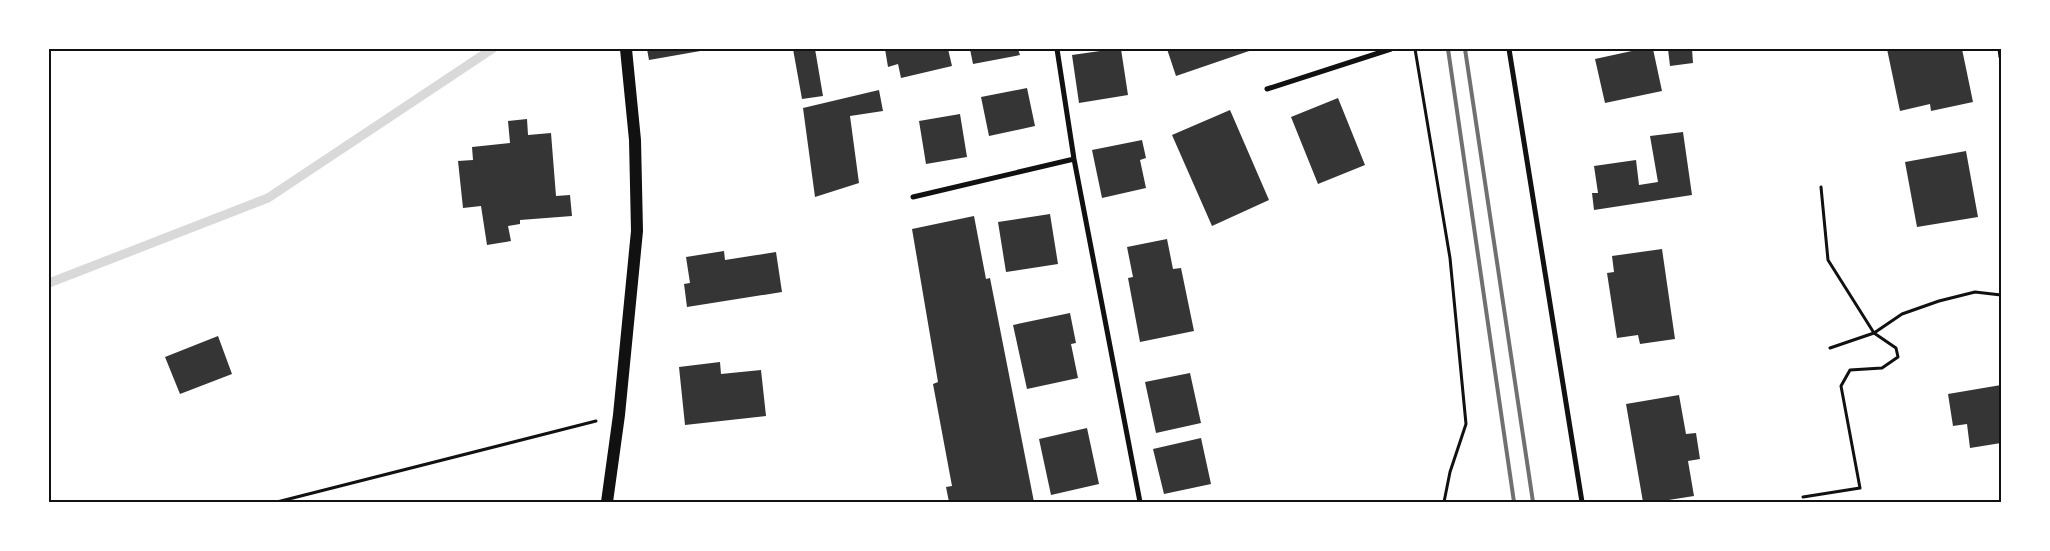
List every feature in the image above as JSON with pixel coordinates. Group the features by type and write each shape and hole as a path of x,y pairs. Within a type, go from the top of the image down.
{"main road":[{"path":"607,502 637,230 635,140 626,49"}],"street":[{"path":"1057,49 1074,159 1140,502"},
{"path":"1267,89 1391,49"},
{"path":"1509,49 1582,502"},
{"path":"2000,49 2001,57"},
{"path":"913,197 1074,159"}],"path":[{"path":"1415,49 1450,258 1466,424 1450,472 1444,502"},
{"path":"1803,497 1860,488 1841,386 1850,370 1882,368 1898,358 1896,348 1874,332 1828,260 1821,186"},
{"path":"1830,348 1874,332 1902,314 1938,301 1975,292 2001,295"},
{"path":"277,502 618,415"}],"building":[{"path":"647,49 706,49 706,50 649,60"},
{"path":"793,49 815,49 823,96 802,99"},
{"path":"885,49 948,49 952,66 901,78 898,64 888,67"},
{"path":"970,49 1018,49 1020,55 973,64"},
{"path":"1121,49 1128,95 1079,103 1072,55"},
{"path":"1167,49 1252,49 1252,50 1176,76"},
{"path":"1641,49 1653,49 1662,91 1605,103 1595,59"},
{"path":"1668,49 1692,49 1693,63 1670,66"},
{"path":"1887,49 1962,49 1973,102 1931,111 1930,104 1900,111"},
{"path":"1027,88 1035,126 989,136 981,97"},
{"path":"879,90 883,111 850,116 859,183 815,197 803,108"},
{"path":"1338,98 1365,165 1318,184 1291,117"},
{"path":"1230,110 1269,200 1212,226 1172,135"},
{"path":"960,114 967,157 926,164 919,121"},
{"path":"527,119 528,135 551,133 556,196 570,195 572,216 520,220 520,224 508,226 511,241 487,245 481,206 463,208 458,161 473,160 472,147 510,143 508,121"},
{"path":"1683,132 1692,195 1594,210 1592,193 1598,193 1594,166 1636,160 1639,185 1658,182 1650,136"},
{"path":"1142,140 1146,158 1140,160 1146,188 1102,198 1092,150"},
{"path":"1966,151 1978,217 1917,227 1905,162"},
{"path":"1050,214 1058,264 1006,272 998,222"},
{"path":"974,216 986,279 990,278 1034,502 949,502 946,487 952,486 933,384 938,382 912,229"},
{"path":"1167,239 1173,269 1181,268 1194,331 1140,342 1128,278 1133,277 1127,247"},
{"path":"1662,249 1675,339 1640,344 1638,335 1617,338 1607,273 1614,272 1612,256"},
{"path":"724,251 725,260 776,252 782,292 687,307 684,284 690,283 686,257"},
{"path":"1070,313 1076,343 1071,344 1078,378 1027,389 1013,325"},
{"path":"218,336 232,374 180,394 165,357"},
{"path":"720,362 721,374 761,370 766,416 685,425 679,367"},
{"path":"1190,373 1201,423 1156,433 1145,382"},
{"path":"2001,385 2001,443 1970,448 1967,424 1953,426 1948,394"},
{"path":"1679,395 1686,434 1696,433 1700,459 1688,461 1694,496 1656,502 1643,502 1626,404"},
{"path":"1087,428 1099,484 1051,495 1039,439"},
{"path":"1201,438 1211,484 1164,494 1153,449"}],"waterway":[{"path":"49,283 268,198 492,49"}],"railway":[{"path":"1448,49 1514,502"},
{"path":"1465,49 1533,502"}]}
